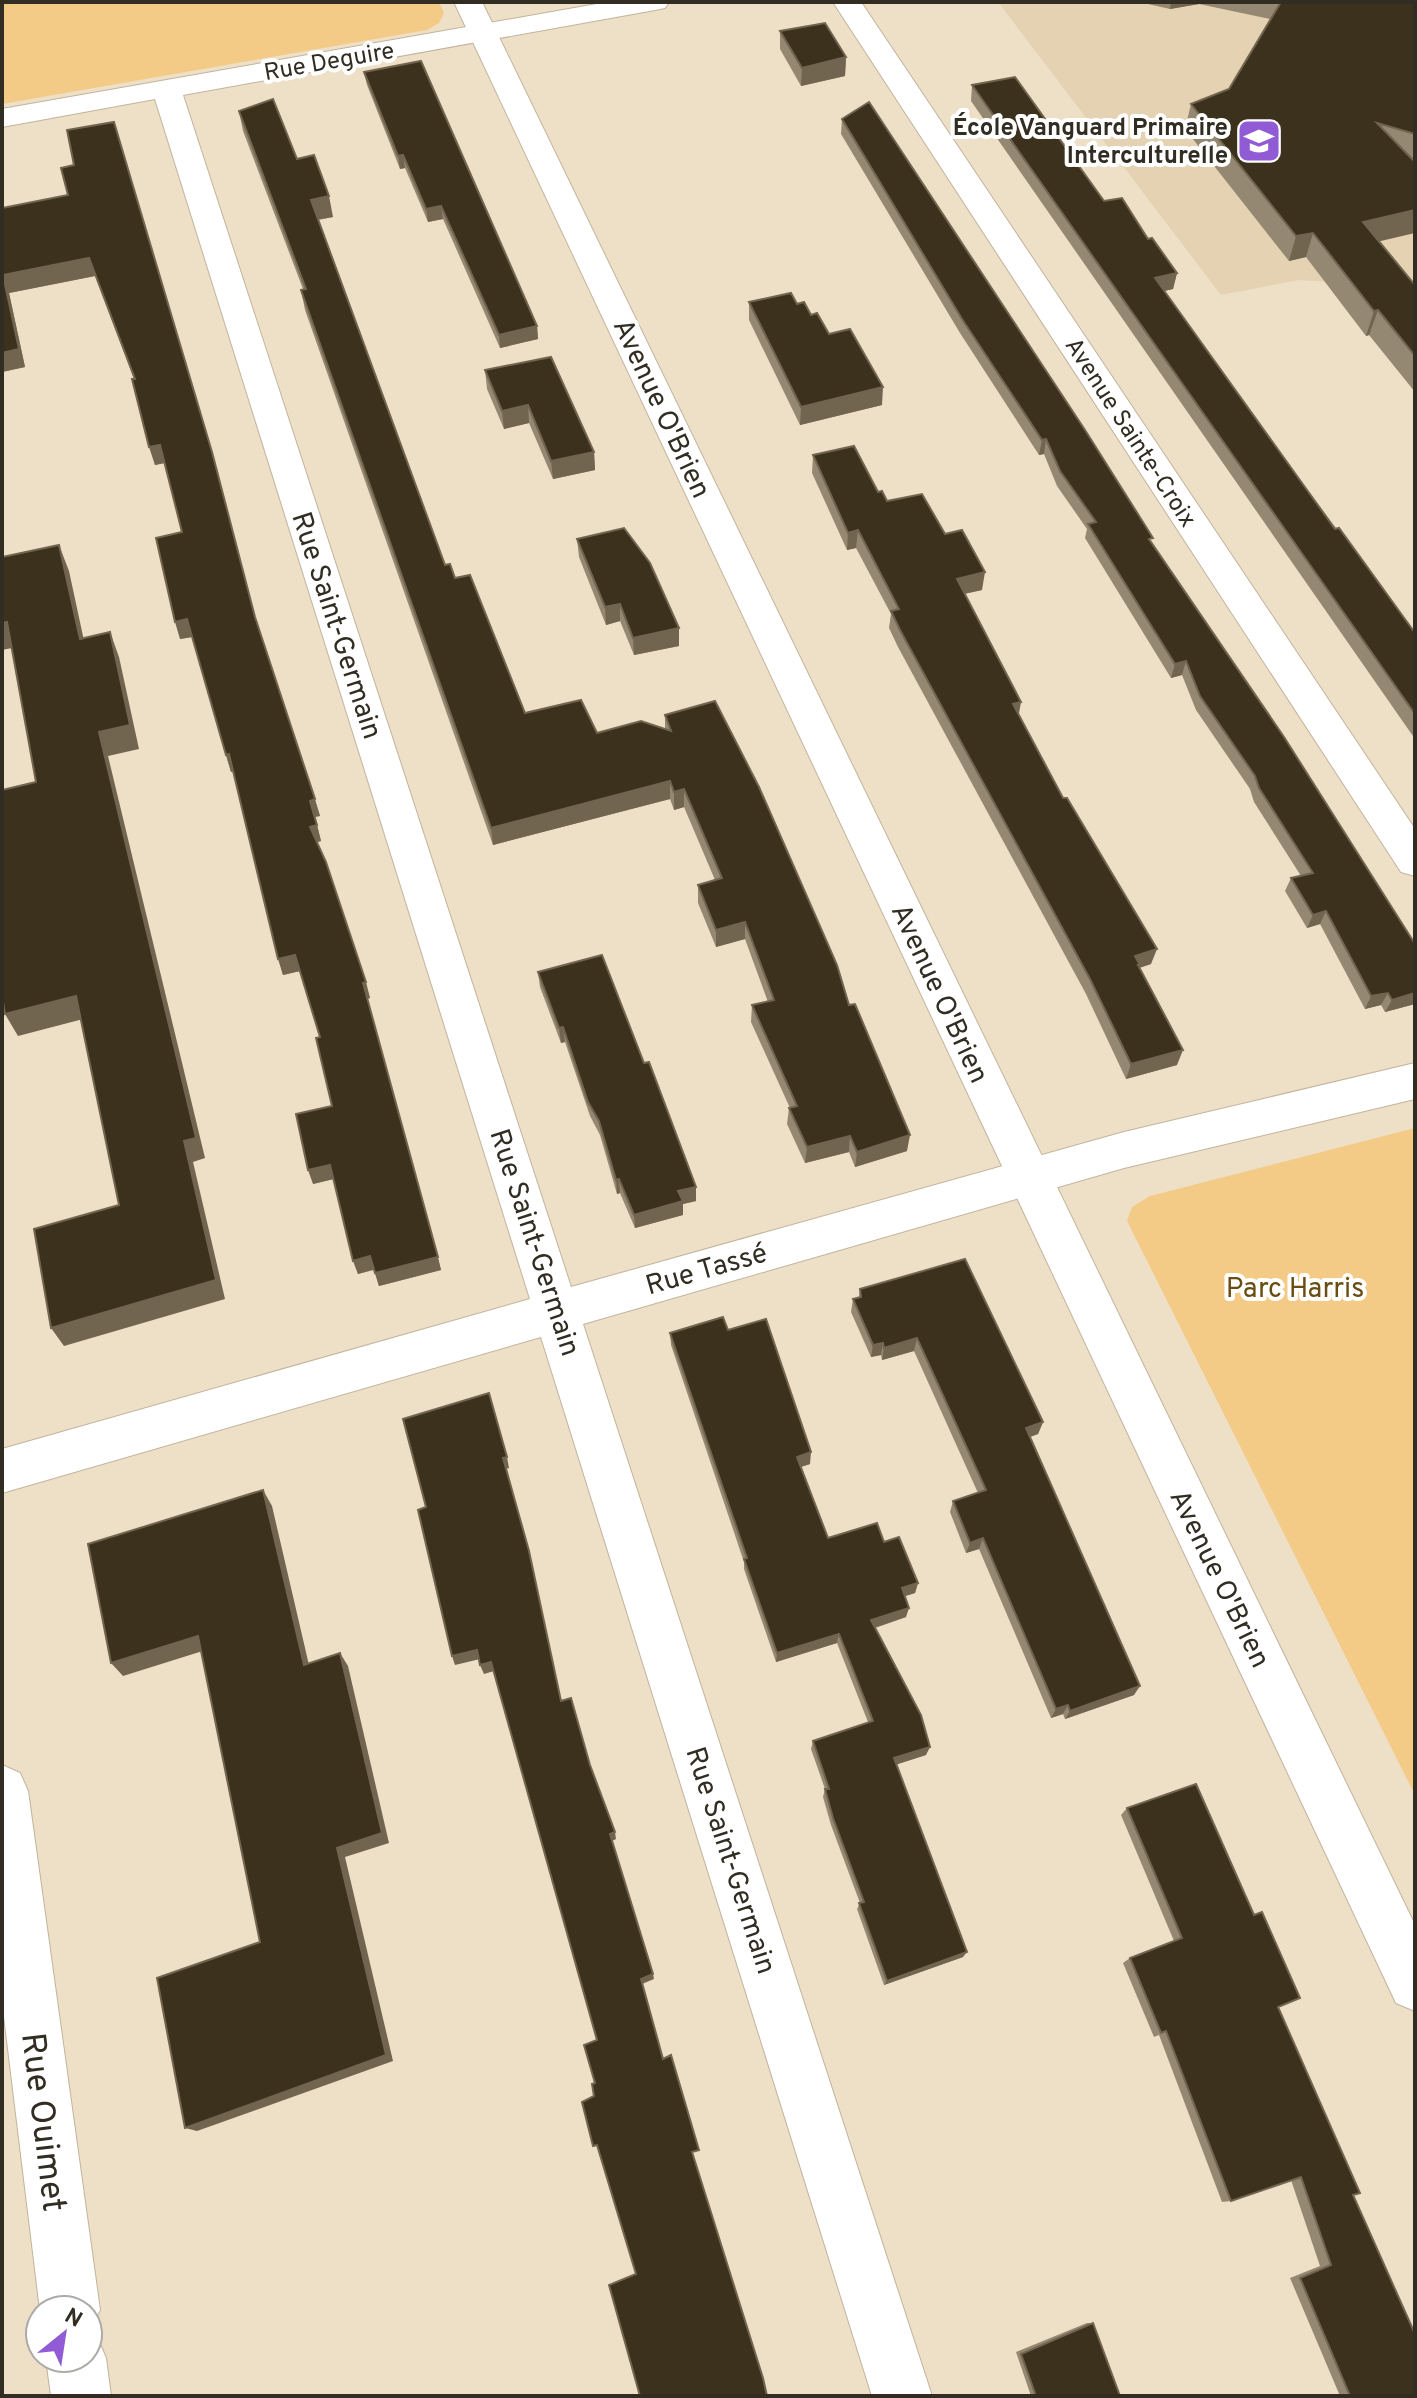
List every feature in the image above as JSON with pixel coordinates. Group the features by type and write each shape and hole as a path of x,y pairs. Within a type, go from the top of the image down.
{"street":[{"name":"Rue Deguire","path":"2,118 167,90 476,17 655,2"},
{"name":"Avenue Sainte-Croix","path":"847,2 1415,861"},
{"name":"Avenue O'Brien","path":"476,17 1415,1984"},
{"name":"Rue Saint-Germain","path":"167,90 902,2396"},
{"name":"Rue Tassé","path":"2,1471 1029,1176 1124,1150 1415,1081"},
{"name":"Rue Ouimet","path":"2,1791 68,2294"},
{"path":"78,2374 81,2396"}],"shaded area":[{"name":"École Vanguard Primaire Interculturelle","path":"998,2 1415,2 1415,288 1299,280 1221,295"}],"green space":[{"path":"2,2 439,2 444,13 439,23 427,30 2,104"},
{"name":"Parc Harris","path":"1415,1128 1415,1795 1127,1221 1132,1207 1150,1196"}],"building":[{"path":"1281,2 1415,2 1415,134 1377,123 1415,162 1415,210 1363,222 1415,285 1415,356 1378,310 1374,311 1313,233 1296,236 1191,104 1229,89"},
{"path":"825,23 846,57 802,68 780,31"},
{"path":"421,61 537,326 499,335 441,206 426,209 403,155 398,156 364,72"},
{"path":"1015,77 1104,201 1122,198 1148,239 1152,238 1177,273 1155,278 1335,529 1339,528 1415,633 1415,714 972,85"},
{"path":"273,99 297,159 314,155 329,196 311,200 445,565 450,564 455,578 470,575 525,713 581,700 597,733 641,721 671,731 665,715 715,701 759,787 837,965 849,1005 855,1004 910,1135 857,1152 850,1136 807,1147 789,1108 797,1106 752,1005 774,1000 745,922 716,930 698,885 722,878 684,789 674,792 670,781 491,828 301,290 306,289 239,111"},
{"path":"869,102 1085,430 1153,538 1149,539 1284,737 1415,944 1415,993 1392,1000 1388,993 1371,996 1326,911 1313,915 1291,878 1313,873 1259,788 1255,776 1200,696 1186,661 1175,664 1088,524 1096,522 1060,471 1046,439 1042,440 962,319 842,119"},
{"path":"114,122 212,452 255,617 315,799 310,801 317,825 310,827 326,862 366,982 363,983 438,1257 375,1273 370,1256 353,1261 330,1165 308,1170 296,1114 332,1106 316,1038 320,1037 295,955 278,959 229,754 226,755 187,619 175,622 156,538 182,532 160,445 149,447 132,379 135,379 89,258 3,275 19,349 2,353 2,208 68,195 61,168 74,165 67,130"},
{"path":"791,293 797,304 804,302 811,315 817,313 829,334 850,329 883,387 801,407 749,302"},
{"path":"551,357 594,452 551,461 528,405 502,411 485,370"},
{"path":"854,446 878,492 882,491 887,501 922,494 945,534 962,530 985,572 957,579 1021,702 1013,704 1063,798 1067,798 1157,949 1135,956 1183,1050 1131,1064 1090,979 900,630 891,611 899,609 858,530 848,533 813,455"},
{"path":"624,528 650,563 679,628 633,638 620,604 605,607 577,539"},
{"path":"59,545 80,639 110,632 130,725 99,732 196,1138 184,1141 216,1280 51,1328 34,1229 119,1205 76,996 5,1014 2,996 2,790 36,782 7,622 2,623 2,557"},
{"path":"602,955 644,1063 649,1062 696,1187 678,1191 683,1201 634,1215 619,1179 616,1180 599,1121 588,1102 563,1027 559,1028 538,972"},
{"path":"965,1259 1043,1422 1026,1428 1140,1686 1070,1711 1068,1705 1056,1709 983,1538 970,1543 953,1501 986,1490 917,1338 884,1348 883,1343 873,1345 853,1299 861,1297 860,1289"},
{"path":"723,1317 728,1330 766,1319 811,1452 797,1457 828,1538 877,1523 884,1542 899,1537 918,1583 902,1588 909,1608 871,1620 921,1715 930,1747 894,1758 967,1952 887,1981 859,1903 864,1902 833,1818 825,1789 829,1789 813,1741 873,1721 839,1634 777,1653 670,1333"},
{"path":"489,1393 529,1551 561,1701 571,1698 590,1765 615,1832 610,1834 653,1974 641,1979 663,2059 671,2055 699,2150 692,2152 767,2396 640,2396 609,2285 636,2274 597,2145 593,2146 582,2102 594,2096 592,2084 595,2083 584,2045 597,2040 491,1662 480,1665 477,1650 452,1656 418,1510 426,1507 403,1419"},
{"path":"263,1490 304,1665 340,1653 382,1833 337,1848 386,2055 185,2128 157,1978 260,1942 198,1636 111,1663 88,1544"},
{"path":"1196,1784 1254,1915 1262,1912 1300,1998 1278,2007 1360,2193 1353,2195 1415,2334 1415,2396 1350,2396 1300,2278 1331,2265 1301,2177 1231,2201 1166,2031 1161,2033 1130,1958 1182,1938 1127,1808"},
{"path":"1093,2323 1120,2396 1036,2396 1021,2354"}],"place":[{"name":"École Vanguard Primaire Interculturelle","path":"1259,141"}]}
